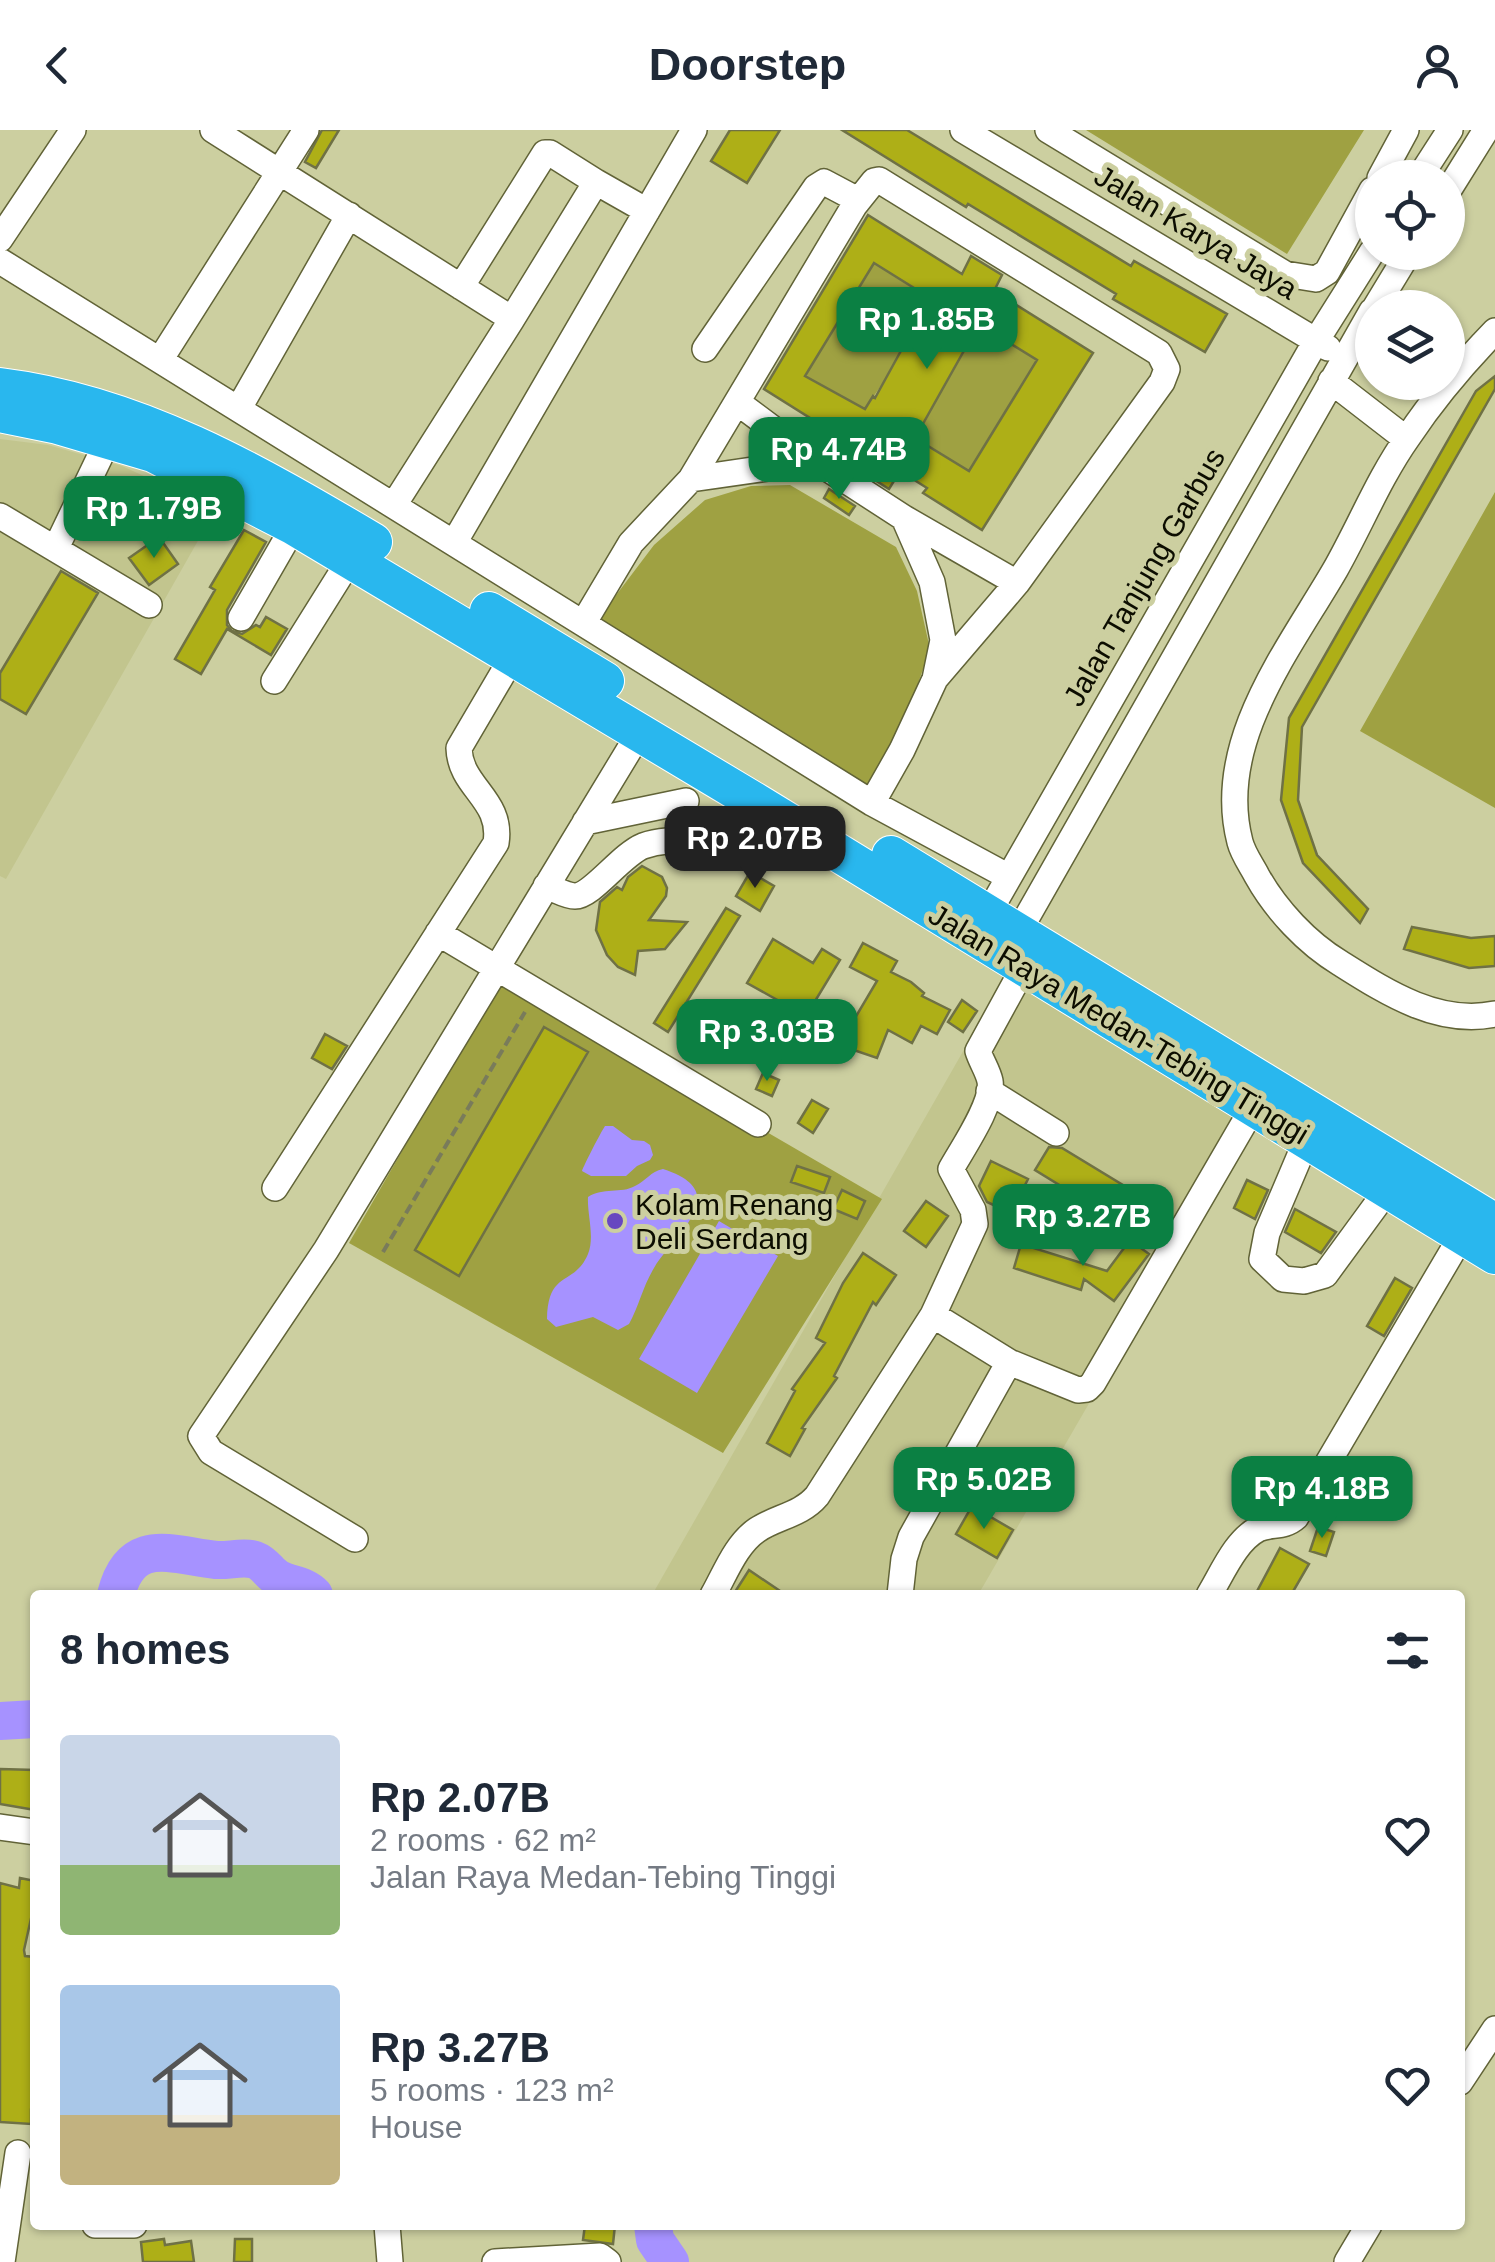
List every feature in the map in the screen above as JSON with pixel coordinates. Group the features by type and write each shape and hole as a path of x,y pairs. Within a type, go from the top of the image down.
{"highway":[{"name":"Jalan Raya Medan-Tebing Tinggi","path":"0,388 62,398 127,417 256,474 1002,940 1479,1229 1495,1254"},
{"name":"Jalan Raya Medan-Tebing Tinggi","path":"0,413 109,438 154,454 294,526 758,803 1002,940 1388,1189 1479,1229"}],"street":[{"path":"0,239 73,130"},
{"path":"213,130 512,319"},
{"path":"160,360 306,130"},
{"path":"454,542 694,130"},
{"name":"Jalan Karya Jaya","path":"963,130 1344,356"},
{"path":"1048,130 1285,274 1316,279 1327,272 1355,221"},
{"path":"1390,160 1406,130"},
{"path":"1431,160 1450,130"},
{"path":"1465,167 1488,135"},
{"path":"461,287 544,153 560,158 647,211"},
{"path":"584,622 631,543 691,479 858,200 874,181 886,181 1160,353 1167,369 1162,382 1017,583 936,680 872,803"},
{"path":"394,506 596,182"},
{"path":"706,350 816,187 824,182 832,184 858,200"},
{"path":"238,408 349,215"},
{"path":"1212,280 1238,245"},
{"path":"0,260 872,803 1009,877"},
{"name":"Jalan Tanjung Garbus","path":"1002,940 1009,877 1361,270"},
{"path":"1495,332 1455,372 1406,439 1335,570 1265,686 1248,732 1234,792 1240,845 1269,897 1322,952 1399,1000 1444,1013 1495,1014"},
{"path":"716,1590 748,1537 810,1505 818,1496 934,1315 975,1224 973,1210 951,1170 990,1091 978,1051 1002,940 1355,339"},
{"path":"1330,382 1406,439"},
{"path":"737,402 816,461 904,518 1017,583"},
{"path":"56,548 109,438"},
{"path":"691,479 816,461"},
{"path":"0,516 150,605"},
{"path":"904,518 932,582 943,640 936,680"},
{"path":"241,618 294,526"},
{"path":"274,681 351,558"},
{"path":"275,1188 496,843 499,824 460,762 459,748 513,656"},
{"path":"355,1539 211,1452 201,1436 326,1250 640,732"},
{"path":"585,822 686,802"},
{"path":"546,886 574,896 588,893 617,862 640,848 667,839 720,841 758,803"},
{"path":"438,933 758,1124"},
{"path":"990,1091 1056,1133"},
{"path":"934,1315 1008,1362 1078,1390 1087,1388 1254,1106"},
{"path":"1306,1139 1267,1233 1262,1259 1282,1279 1304,1282 1325,1275 1388,1189"},
{"path":"1212,1590 1248,1536 1264,1527 1285,1525 1296,1517 1479,1229"},
{"path":"901,1590 910,1537 1008,1362"},
{"path":"0,1827 30,1831"},
{"path":"1465,2078 1486,2061 1495,2029"},
{"path":"2,2262 18,2153"},
{"path":"387,2230 390,2262"},
{"path":"1346,2262 1366,2230"},
{"path":"495,2262 600,2256 608,2262"}],"path":[{"path":"383,1252 537,990"}],"shaded area":[{"path":"1086,130 1364,130 1287,254"},
{"path":"874,263 938,303 865,409 805,376"},
{"path":"978,323 1037,360 969,471 915,438"},
{"path":"0,439 48,445 122,466 216,509 6,879 0,876"},
{"path":"790,485 896,547 917,591 930,649 906,718 867,788 598,619 654,545 705,500 751,486"},
{"path":"1495,492 1495,808 1360,731"},
{"name":"Kolam Renang Deli Serdang","path":"502,978 882,1199 723,1453 349,1243"},
{"path":"1005,978 1251,1124 981,1590 655,1590"},
{"path":"605,1126 613,1126 632,1140 650,1145 650,1160 626,1176 591,1176 582,1171"},
{"path":"663,1169 684,1178 695,1189 697,1201 685,1227 650,1275 629,1324 618,1330 593,1317 556,1327 547,1319 552,1292 582,1264 590,1247 588,1197 630,1188"},
{"path":"719,1221 778,1256 697,1393 639,1359"}],"building":[{"path":"322,130 339,130 316,168 305,162"},
{"path":"730,130 780,130 747,183 711,161"},
{"path":"842,130 907,130 1131,266 1134,261 1227,314 1205,352 1113,299 1116,294"},
{"path":"868,215 962,274 971,256 1002,275 994,291 1093,353 982,530 923,493 927,488 900,471 889,489 836,455 845,440 764,389","holes":["874,263 930,298 875,398 865,409 805,376","979,324 1037,360 969,471 915,438"]},
{"path":"1495,376 1495,389 1302,727 1298,800 1317,855 1368,909 1360,923 1303,863 1281,800 1289,718 1476,391"},
{"path":"829,489 855,506 849,515 824,498"},
{"path":"244,530 266,542 227,610 227,625 242,634 256,625 260,627 266,617 287,629 271,655 227,629 201,674 175,659 215,590 210,587"},
{"path":"159,537 178,564 149,585 129,558"},
{"path":"61,571 98,593 26,714 0,699 0,673"},
{"path":"642,866 662,877 667,888 666,896 649,920 687,922 665,949 638,951 635,975 618,967 607,955 596,930 600,902 617,887 622,890 628,877"},
{"path":"750,872 774,886 760,911 736,896"},
{"path":"726,908 740,916 668,1032 654,1023"},
{"path":"1412,927 1471,938 1495,936 1495,966 1469,968 1404,949"},
{"path":"773,939 813,963 822,949 840,960 806,1016 747,983"},
{"path":"863,943 897,961 891,972 911,982 924,993 922,996 950,1010 937,1034 921,1026 912,1043 888,1030 877,1058 839,1045 877,981 850,967"},
{"path":"962,1000 977,1011 963,1032 948,1022"},
{"path":"544,1027 588,1052 459,1276 415,1250"},
{"path":"325,1034 347,1046 332,1069 312,1058"},
{"path":"763,1073 779,1080 772,1096 756,1089"},
{"path":"812,1100 828,1109 813,1133 798,1123"},
{"path":"1049,1147 1062,1148 1154,1204 1136,1232 1035,1170"},
{"path":"991,1161 1028,1179 1011,1213 987,1202 979,1186"},
{"path":"797,1166 830,1177 824,1193 791,1182"},
{"path":"1247,1180 1268,1190 1255,1219 1234,1208"},
{"path":"842,1190 865,1201 857,1219 833,1209"},
{"path":"926,1201 948,1216 926,1247 904,1231"},
{"path":"1295,1209 1336,1232 1321,1253 1285,1232"},
{"path":"1130,1240 1149,1254 1114,1301 1084,1279 1081,1290 1014,1268 1021,1244 1107,1271"},
{"path":"863,1253 896,1275 876,1305 873,1302 834,1376 837,1378 802,1428 805,1429 790,1456 767,1443 795,1391 792,1389 825,1343 816,1338"},
{"path":"1395,1278 1412,1288 1384,1336 1367,1326"},
{"path":"972,1506 1013,1530 997,1558 956,1534"},
{"path":"1318,1527 1334,1532 1326,1556 1310,1551"},
{"path":"1280,1548 1309,1564 1294,1590 1258,1590"},
{"path":"749,1570 779,1590 736,1590"},
{"path":"0,1769 30,1770 30,1809 0,1804"},
{"path":"20,1878 30,1880 30,1923 24,1950 25,1956 30,1956 30,2124 0,2122 0,1883 19,1888"},
{"path":"584,2230 614,2230 613,2244 583,2240"},
{"path":"164,2239 165,2245 191,2241 194,2262 143,2262 141,2242"},
{"path":"235,2239 252,2239 252,2262 234,2262"}],"waterway":[{"path":"118,1590 132,1564 155,1553 255,1560 279,1579 307,1590"},
{"path":"0,1721 30,1719"},
{"path":"654,2230 655,2240 670,2262"}],"place":[{"name":"Kolam Renang Deli Serdang","path":"615,1221"}]}
